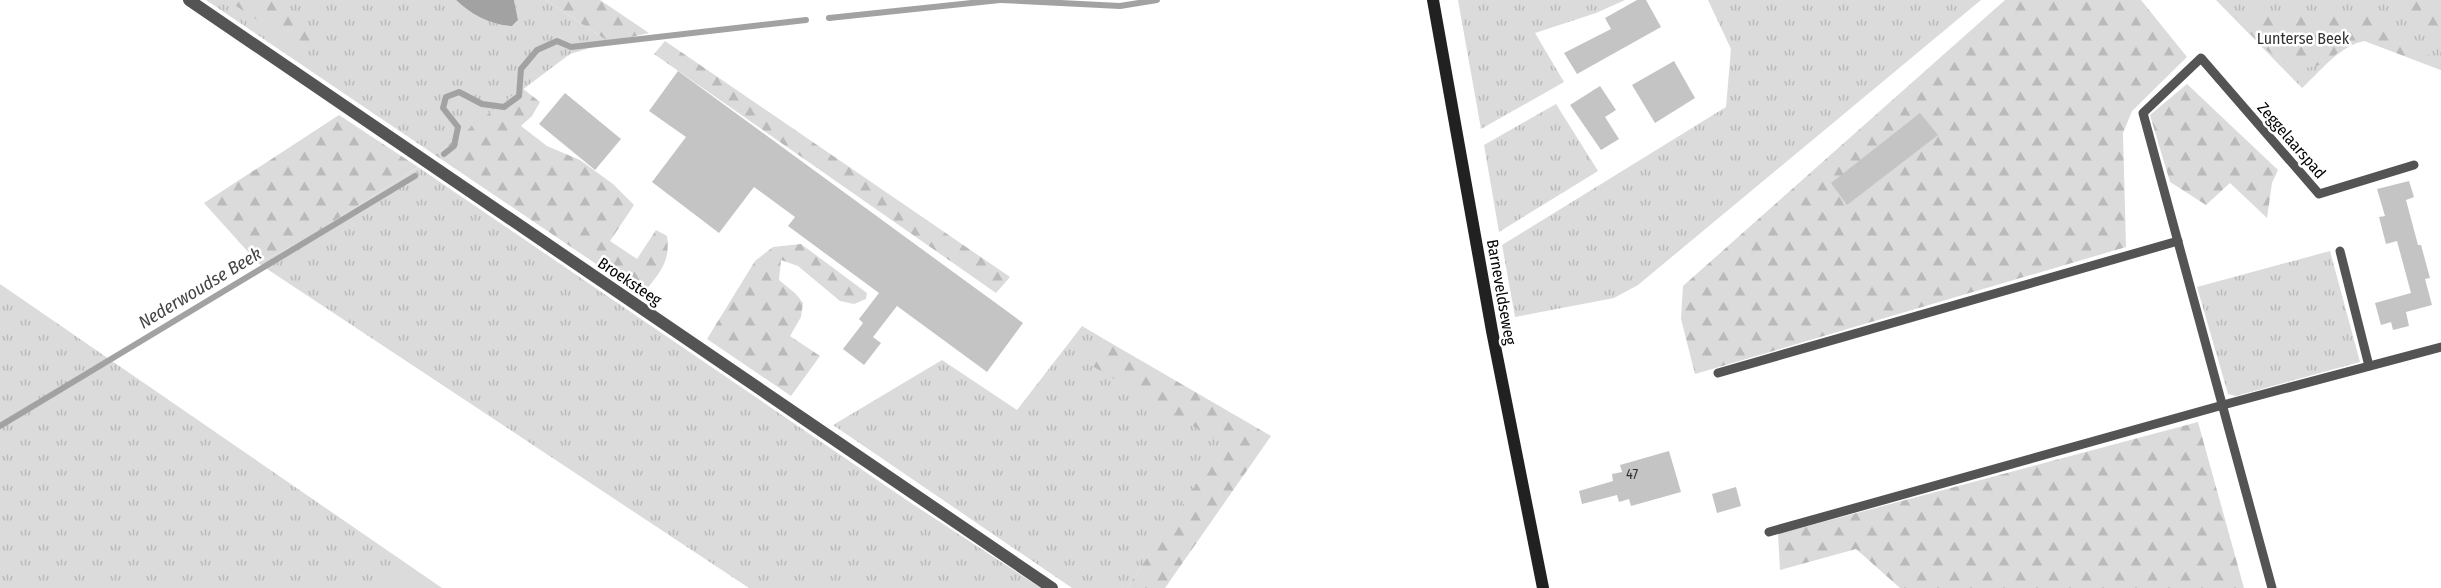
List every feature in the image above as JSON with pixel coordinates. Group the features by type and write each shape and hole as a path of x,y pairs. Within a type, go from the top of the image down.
{"main road":[{"name":"Barneveldseweg","path":"1433,0 1492,331 1543,588"}],"street":[{"name":"Broeksteeg","path":"189,0 1052,588"}],"lane":[{"name":"Zeggelaarspad","path":"2178,241 2143,113 2201,58 2319,194 2414,165"},
{"path":"1718,373 2178,241 2272,588"},
{"path":"2340,251 2369,366"},
{"path":"1769,532 2223,405 2441,347"}],"green space":[{"path":"206,0 456,0 482,18 496,24 512,26 518,20 514,0 546,0 609,42 570,54 435,155"},
{"path":"227,0 277,0 285,11 308,29 311,50 303,50"},
{"path":"546,0 600,0 649,33 609,42"},
{"path":"1458,0 1625,0 1596,13 1535,33 1564,82 1481,129"},
{"path":"1708,0 1981,0 1638,285 1614,298 1515,317 1502,245 1726,107 1731,49"},
{"path":"2005,0 2141,0 2187,57 2132,111 2123,133 2126,247 1695,374 1681,319 1683,286"},
{"name":"Lunterse Beek","path":"2216,0 2441,0 2441,70 2365,41 2339,53 2302,88"},
{"path":"2388,0 2441,0 2441,38 2402,6"},
{"path":"2261,8 2282,15 2369,15 2391,24 2441,65 2441,70 2362,40 2350,43 2327,61 2313,67 2287,64 2265,48 2235,17 2252,14"},
{"path":"665,41 1010,277 996,293 654,54"},
{"path":"2187,84 2278,170 2272,183 2267,218 2230,183 2206,205 2170,182 2150,115"},
{"path":"522,88 540,102 532,116 521,126 547,146 580,160 613,184 634,205 610,241 637,259 656,230 667,236 665,261 642,295 435,155"},
{"path":"1556,104 1598,171 1499,232 1484,145"},
{"path":"339,115 418,167 306,239 258,263 204,203"},
{"path":"418,167 911,503 1041,588 749,588 258,263 306,239"},
{"path":"801,244 867,293 866,299 854,304 840,301 798,266 781,260 779,280 803,303 801,317 790,336 820,356 791,396 707,339 755,261 773,247"},
{"path":"2330,251 2360,362 2236,396 2228,394 2197,287"},
{"path":"0,284 442,588 0,588"},
{"path":"1082,326 1104,339 1090,364 1224,444 1127,588 1072,588 833,425 942,360 1017,410"},
{"path":"1104,339 1271,436 1165,588 1127,588 1223,444 1089,364"},
{"path":"2198,422 2244,588 1900,588 1856,549 1780,570 1778,534"},
{"path":"396,561 441,588 380,588"}],"shaded area":[{"path":"456,0 514,0 518,20 512,26 489,21 475,15"}],"building":[{"path":"1637,0 1646,0 1661,27 1577,74 1564,53 1611,29 1605,18"},
{"path":"1674,61 1695,98 1655,123 1632,85"},
{"path":"678,71 1023,323 987,372 897,306 873,337 881,343 864,365 843,349 863,323 859,319 879,293 788,226 795,217 754,187 719,233 652,182 686,137 649,111"},
{"path":"1600,86 1616,110 1605,117 1619,139 1601,150 1570,105"},
{"path":"565,93 621,139 595,170 539,124"},
{"path":"1920,113 1938,135 1847,205 1831,183"},
{"path":"2409,181 2414,197 2406,200 2430,278 2425,279 2432,305 2406,312 2409,326 2393,330 2391,322 2381,325 2375,303 2411,293 2397,241 2386,244 2379,217 2385,216 2377,189"},
{"path":"1669,451 1681,492 1631,506 1629,499 1619,502 1617,495 1582,504 1579,491 1613,481 1612,474 1622,472 1620,465"},
{"path":"1736,487 1741,506 1717,513 1712,494"}],"waterway":[{"name":"Nederwoudse Beek","path":"829,18 1000,0"},
{"name":"Nederwoudse Beek","path":"1001,0 1120,6 1157,0"},
{"name":"Nederwoudse Beek","path":"444,154 454,146 458,127 443,108 446,97 459,92 482,104 504,107 519,96 521,69 537,50 557,41 571,47 806,20"},
{"name":"Nederwoudse Beek","path":"0,426 415,176"}]}
